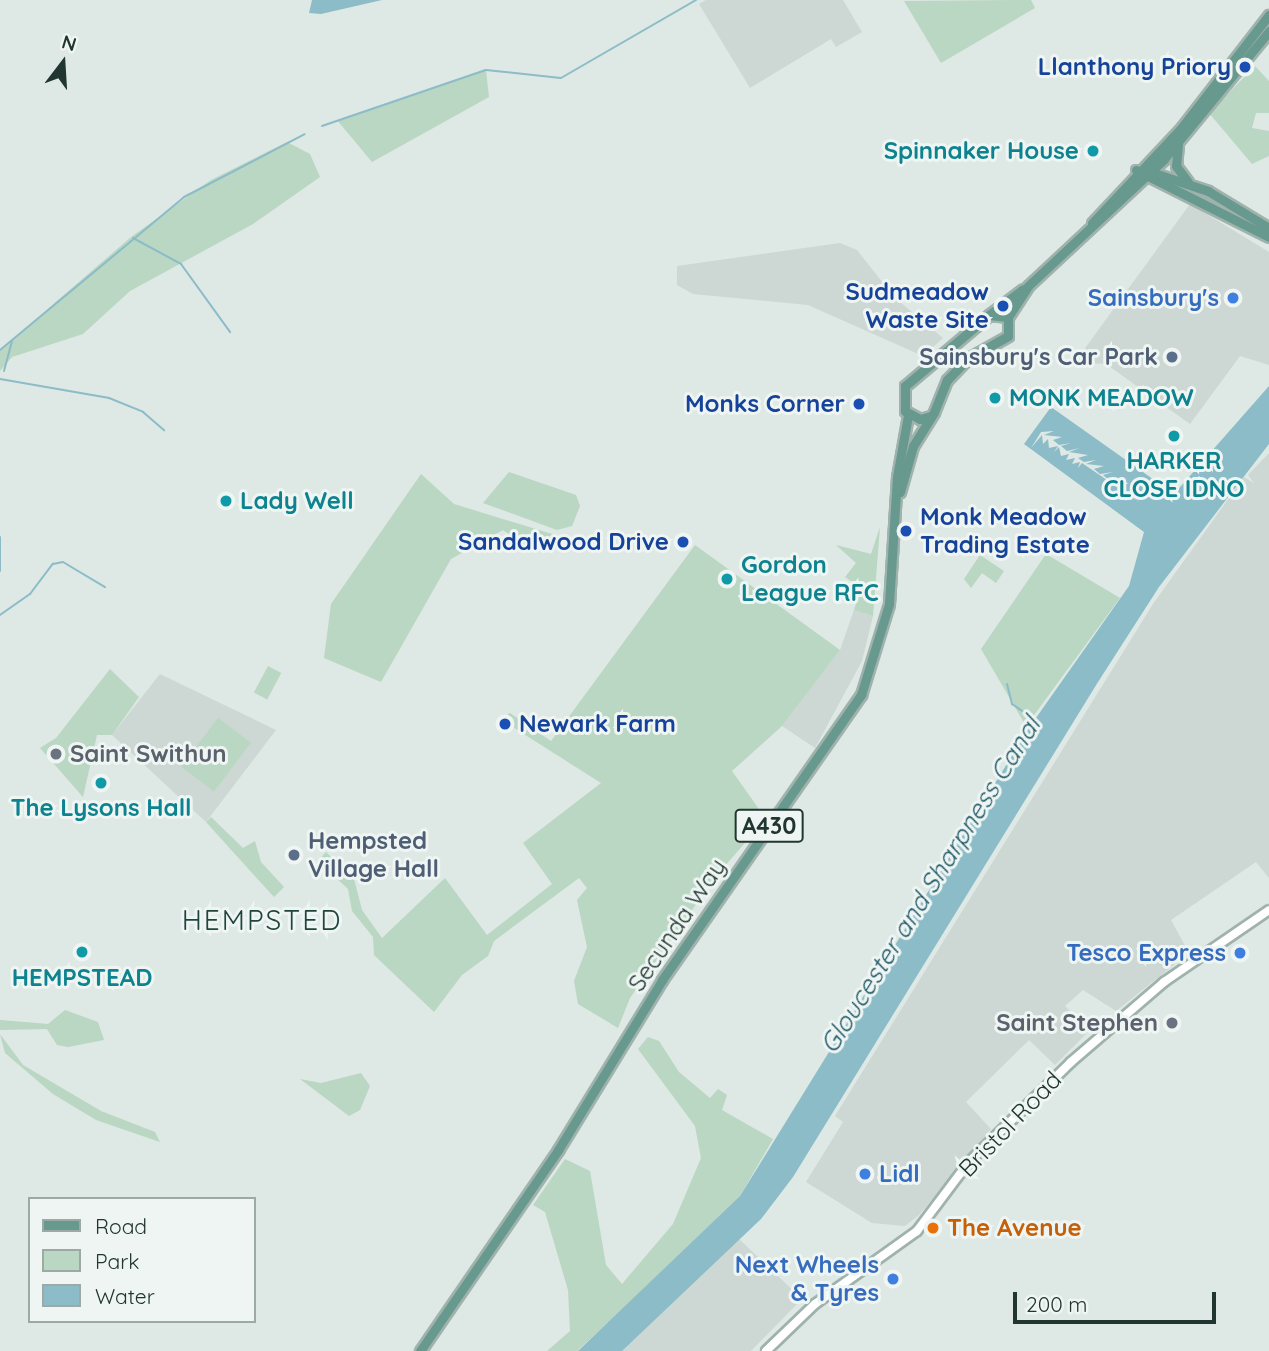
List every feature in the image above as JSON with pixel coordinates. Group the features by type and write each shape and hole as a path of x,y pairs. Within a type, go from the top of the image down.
{"main road":[{"path":"1087,230 1104,206 1144,173 1269,15"},
{"name":"A430","path":"908,415 901,401 905,386 989,315 1028,286 1178,142 1269,31"},
{"path":"1178,142 1176,166 1190,183"},
{"path":"1144,173 1190,183 1269,228"},
{"path":"1144,173 1210,204 1269,237"},
{"name":"A430","path":"931,416 953,372 1004,339 1010,320 1028,286"},
{"path":"989,315 1010,320"},
{"path":"908,415 931,416"},
{"name":"Secunda Way","path":"420,1351 558,1150 662,981 847,720 884,631 908,415"},
{"name":"Secunda Way","path":"898,497 913,446 931,416"}],"street":[{"name":"Bristol Road","path":"766,1351 815,1304 917,1231 968,1163 1070,1062 1164,982 1269,910"}],"shaded area":[{"path":"706,0 843,0 862,32 836,47 831,39 750,88 699,4"},
{"path":"1190,204 1269,252 1269,365 1240,356 1190,424 1106,364 1075,362"},
{"path":"840,243 857,250 894,297 943,338 923,356 808,305 693,294 677,285 677,266"},
{"path":"1269,453 1269,878 1256,862 1171,920 1189,953 1116,1011 1083,990 1065,1006 1089,1031 1055,1065 1029,1040 966,1102 991,1129 919,1215 905,1226 872,1223 806,1182 843,1122 835,1116 1153,604 1244,477 1254,483 1248,475"},
{"path":"854,610 873,616 862,661 815,748 782,726 840,650"},
{"path":"160,674 276,730 206,822 112,735"},
{"path":"738,1238 802,1299 751,1351 622,1351"}],"green space":[{"path":"1031,0 1035,8 941,63 904,1"},
{"path":"1255,66 1269,81 1269,113 1256,113 1252,128 1269,131 1269,156 1252,164 1209,113"},
{"path":"486,70 489,97 372,162 337,120"},
{"path":"287,142 310,154 320,177 253,224 130,291 83,334 12,357 0,371 0,350 131,237 211,180"},
{"path":"509,472 576,495 580,506 572,526 557,530 483,503"},
{"path":"421,474 454,504 565,538 537,536 529,548 503,530 451,559 381,682 324,658 331,604"},
{"path":"880,527 873,616 854,610 861,588 845,577 856,563 836,545 871,554"},
{"path":"695,545 840,650 782,726 732,771 766,819 716,876 630,998 618,1028 578,1004 574,981 587,947 577,900 587,888 579,878 494,941 488,956 462,975 434,1012 374,955 373,937 352,911 348,889 318,861 326,852 354,879 362,910 382,938 445,878 487,935 552,884 523,843 601,783 500,719 510,713 551,741"},
{"path":"1046,554 1120,598 1026,726 981,649"},
{"path":"980,555 1004,571 996,583 982,573 971,588 964,579"},
{"path":"268,666 281,673 267,700 254,692"},
{"path":"110,669 139,697 112,735 97,735 83,797 40,748 56,738"},
{"path":"218,718 251,743 214,791 181,767"},
{"path":"211,817 243,848 255,841 261,862 284,887 274,897 206,822"},
{"path":"65,1010 98,1022 104,1040 68,1047 57,1045 47,1029 0,1030 0,1020 48,1024"},
{"path":"0,1034 23,1065 101,1111 155,1132 160,1142 96,1120 53,1094 5,1053"},
{"path":"648,1037 659,1041 679,1072 710,1098 718,1089 727,1095 722,1110 773,1139 740,1196 627,1305 577,1351 547,1351 570,1331 568,1290 545,1212 533,1205 565,1159 590,1171 606,1265 622,1284 673,1224 701,1158 695,1126 638,1049"},
{"path":"361,1073 370,1086 360,1110 349,1116 300,1079 321,1083"}],"water":[{"path":"312,0 382,0 321,14 309,13"},
{"path":"1269,386 1269,444 1159,587 793,1177 761,1219 622,1351 578,1351 740,1196 1031,725 1129,586 1144,532 1024,444 1051,407 1174,494"}],"pier":[{"path":"1054,431 1044,435 1062,437 1053,440 1059,445 1071,443 1061,446 1067,451 1080,448 1069,452 1088,455 1078,458 1084,462 1096,460 1086,464 1104,466 1094,469 1100,474 1113,472 1103,475 1109,480 1121,478 1111,481 1129,483 1119,487 1142,504 1082,463 1078,468 1080,462 1072,464 1075,458 1066,460 1069,454 1061,456 1059,447 1054,452 1058,446 1049,448 1048,439 1043,444 1042,435 1031,448 1041,432"}],"waterway":[{"path":"322,126 486,70 561,78 696,0"},
{"path":"0,350 184,197 305,134"},
{"path":"133,238 181,264 230,332"},
{"path":"4,371 12,341"},
{"path":"0,379 109,398 143,412 164,430"},
{"path":"0,537 0,571"},
{"path":"0,615 30,594 53,564 63,562 105,587"},
{"name":"Gloucester and Sharpness Canal","path":"1007,684 1012,704 1036,720"}],"place":[{"name":"Llanthony Priory","path":"1245,67"},
{"name":"Spinnaker House","path":"1093,151"},
{"name":"Sainsbury's","path":"1233,298"},
{"name":"Sudmeadow Waste Site","path":"1003,306"},
{"name":"Sainsbury's Car Park","path":"1172,357"},
{"name":"MONK MEADOW","path":"995,398"},
{"name":"Monks Corner","path":"859,404"},
{"name":"HARKER CLOSE IDNO","path":"1174,436"},
{"name":"Lady Well","path":"226,501"},
{"name":"Monk Meadow Trading Estate","path":"906,531"},
{"name":"Sandalwood Drive","path":"683,542"},
{"name":"Gordon League RFC","path":"727,579"},
{"name":"Newark Farm","path":"505,724"},
{"name":"Saint Swithun","path":"56,754"},
{"name":"The Lysons Hall","path":"101,783"},
{"name":"Hempsted Village Hall","path":"294,855"},
{"name":"HEMPSTEAD","path":"82,952"},
{"name":"Tesco Express","path":"1240,953"},
{"name":"Saint Stephen","path":"1172,1023"},
{"name":"Lidl","path":"865,1174"},
{"name":"The Avenue","path":"933,1228"},
{"name":"Next Wheels & Tyres","path":"893,1279"}],"district":[{"name":"HEMPSTED","path":"262,920"}]}
